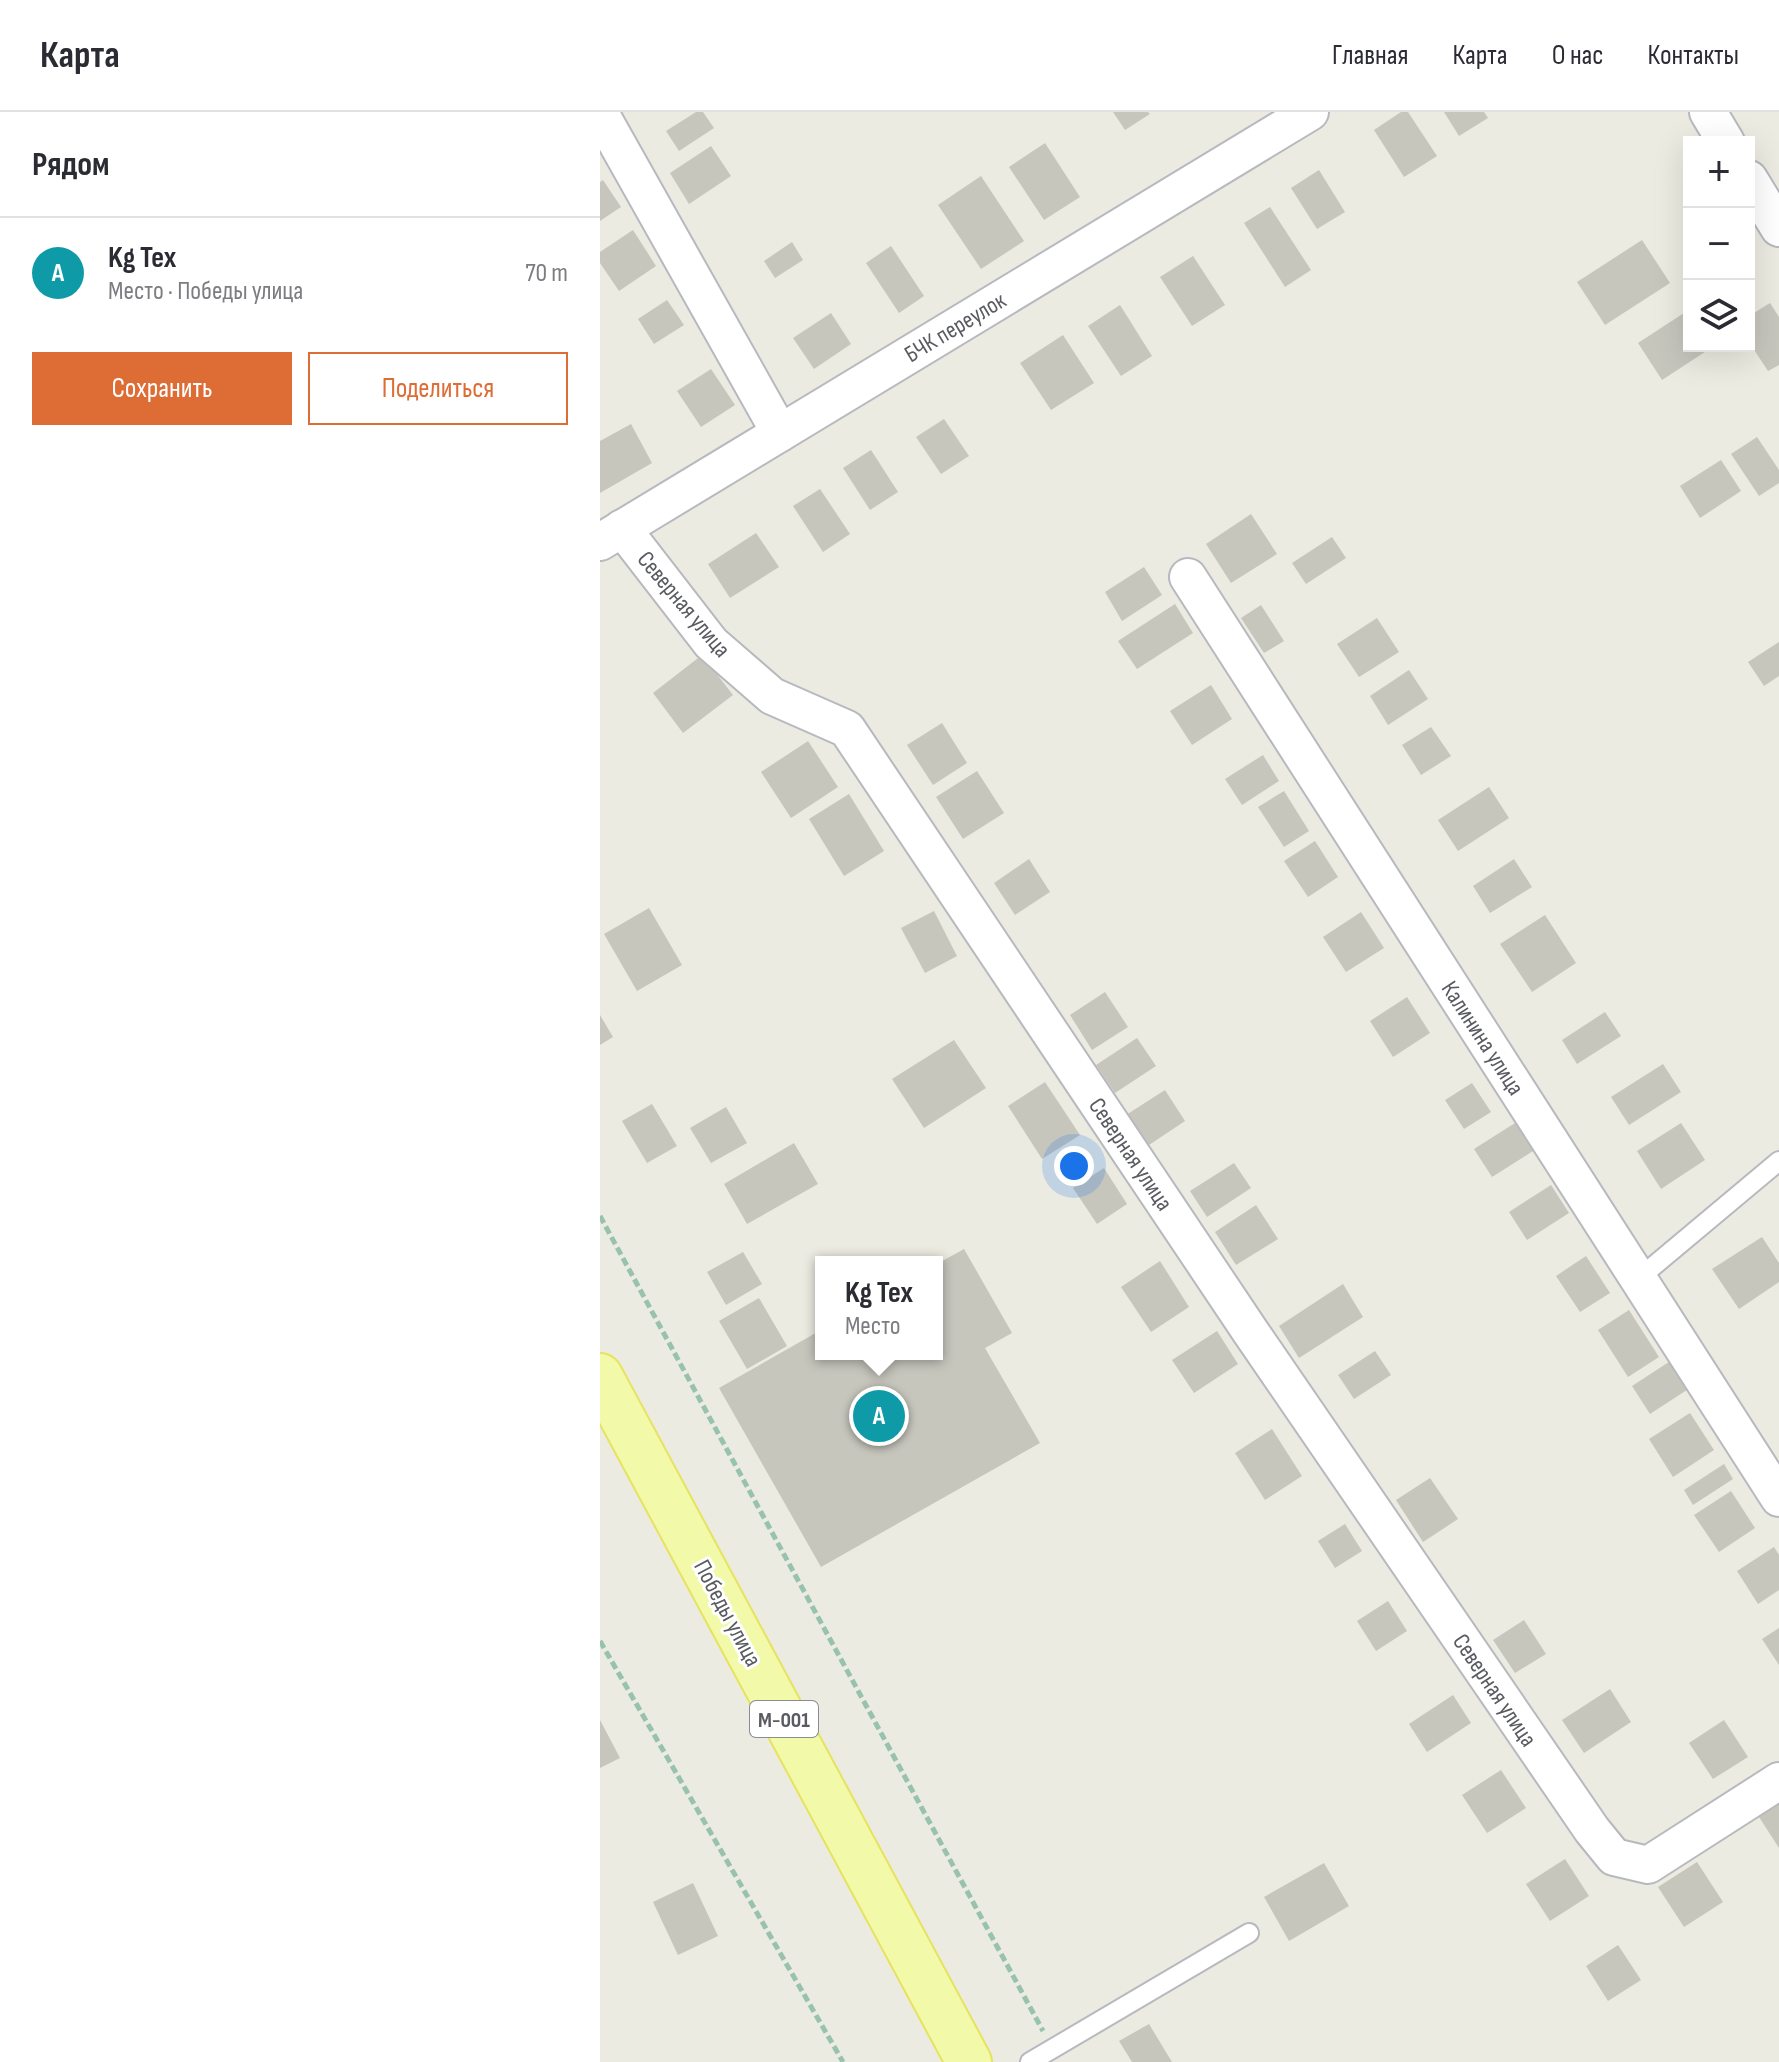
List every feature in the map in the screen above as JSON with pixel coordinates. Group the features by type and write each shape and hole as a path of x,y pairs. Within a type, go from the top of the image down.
{"main road":[{"name":"Победы улица","path":"600,1376 969,2062"}],"street":[{"name":"БЧК переулок","path":"611,535 1310,112"},
{"path":"1708,112 1722,136"},
{"path":"600,113 780,433"},
{"path":"1755,189 1779,228"},
{"name":"Северная улица","path":"611,535 711,643 772,696 847,729 1250,1331 1592,1830 1614,1857 1648,1865 1779,1781"},
{"name":"Калинина улица","path":"1188,577 1779,1498"}],"lane":[{"path":"1638,1279 1779,1161"},
{"path":"1030,2062 1249,1933"}],"path":[{"path":"600,1216 1052,2048"},
{"path":"600,1641 843,2062"}],"building":[{"path":"696,112 703,112 714,128 679,151 666,131"},
{"path":"1113,112 1148,112 1150,114 1125,130"},
{"path":"1401,112 1408,112 1437,156 1404,177 1374,130"},
{"path":"1444,112 1484,112 1488,118 1459,136"},
{"path":"1045,143 1080,197 1044,220 1009,167"},
{"path":"711,146 731,176 689,204 670,173"},
{"path":"1319,170 1345,212 1317,229 1291,188"},
{"path":"981,176 1024,241 981,269 938,205"},
{"path":"603,180 621,207 600,221 600,182"},
{"path":"1270,207 1311,270 1285,287 1244,223"},
{"path":"633,230 656,266 619,291 600,263 600,252"},
{"path":"1642,240 1670,283 1605,325 1577,282"},
{"path":"792,242 803,260 775,278 764,261"},
{"path":"891,246 924,296 899,313 866,263"},
{"path":"1193,256 1225,305 1192,326 1160,277"},
{"path":"667,300 684,325 654,344 638,319"},
{"path":"1770,303 1779,317 1779,365 1768,371 1755,351 1755,312"},
{"path":"1120,305 1152,356 1121,376 1088,326"},
{"path":"831,313 851,344 814,369 793,338"},
{"path":"1683,314 1683,352 1705,352 1662,380 1638,343"},
{"path":"1063,335 1094,383 1051,410 1020,363"},
{"path":"711,369 735,405 701,427 677,391"},
{"path":"944,419 969,456 941,474 916,437"},
{"path":"631,424 652,463 600,493 600,441"},
{"path":"1757,437 1779,470 1779,483 1759,496 1731,454"},
{"path":"871,450 898,492 870,510 843,468"},
{"path":"1721,460 1741,491 1700,518 1680,486"},
{"path":"820,489 850,534 823,552 793,506"},
{"path":"1251,514 1277,554 1231,583 1206,544"},
{"path":"756,533 779,567 730,598 708,564"},
{"path":"1332,537 1346,558 1306,584 1292,563"},
{"path":"1144,567 1162,595 1122,621 1105,592"},
{"path":"1175,604 1193,633 1137,669 1118,641"},
{"path":"1261,605 1284,641 1264,653 1241,618"},
{"path":"1377,618 1399,652 1359,677 1337,644"},
{"path":"1779,642 1779,676 1764,686 1748,662"},
{"path":"702,655 733,695 683,733 653,693"},
{"path":"1409,670 1428,699 1388,725 1370,696"},
{"path":"1211,685 1232,719 1192,745 1170,711"},
{"path":"942,723 967,763 933,785 907,745"},
{"path":"1431,727 1451,756 1421,775 1402,745"},
{"path":"808,741 838,787 791,818 761,772"},
{"path":"1263,755 1279,781 1242,805 1225,779"},
{"path":"977,771 1004,813 963,839 936,797"},
{"path":"1489,787 1509,818 1458,851 1438,820"},
{"path":"1284,791 1309,831 1284,847 1258,807"},
{"path":"849,794 884,851 844,876 809,819"},
{"path":"1315,841 1338,877 1308,897 1284,861"},
{"path":"1029,859 1050,892 1015,915 994,883"},
{"path":"1514,859 1532,887 1490,913 1473,886"},
{"path":"649,908 682,965 637,991 604,934"},
{"path":"934,911 957,956 925,973 901,928"},
{"path":"1361,912 1384,948 1346,972 1323,937"},
{"path":"1545,915 1576,963 1532,992 1500,944"},
{"path":"1105,992 1128,1027 1092,1050 1070,1015"},
{"path":"1407,997 1430,1033 1393,1057 1370,1021"},
{"path":"1605,1012 1621,1036 1577,1064 1562,1040"},
{"path":"600,1015 613,1037 600,1045"},
{"path":"1137,1038 1156,1066 1115,1093 1096,1065"},
{"path":"954,1040 986,1088 924,1128 892,1079"},
{"path":"1663,1064 1681,1092 1629,1125 1611,1097"},
{"path":"1045,1082 1080,1135 1042,1159 1008,1106"},
{"path":"1472,1083 1491,1112 1464,1129 1445,1100"},
{"path":"1165,1090 1185,1121 1146,1147 1126,1115"},
{"path":"652,1104 677,1146 647,1163 622,1121"},
{"path":"726,1107 747,1143 711,1163 690,1128"},
{"path":"1515,1123 1533,1151 1492,1177 1474,1149"},
{"path":"1681,1123 1705,1160 1661,1189 1637,1151"},
{"path":"794,1143 818,1184 747,1224 724,1184"},
{"path":"1234,1163 1251,1188 1207,1217 1190,1191"},
{"path":"1104,1168 1127,1204 1097,1224 1073,1188"},
{"path":"1551,1185 1569,1213 1527,1240 1509,1212"},
{"path":"1256,1205 1278,1239 1236,1265 1215,1232"},
{"path":"1762,1237 1779,1263 1779,1282 1739,1309 1712,1269"},
{"path":"964,1249 1012,1333 985,1348 1040,1443 821,1567 719,1388 815,1333 815,1360 943,1360 943,1261"},
{"path":"743,1252 762,1284 726,1305 707,1272"},
{"path":"1586,1256 1610,1293 1580,1312 1556,1276"},
{"path":"1160,1261 1189,1307 1151,1332 1121,1287"},
{"path":"1343,1284 1363,1317 1299,1358 1279,1326"},
{"path":"759,1298 787,1346 747,1369 719,1321"},
{"path":"1629,1310 1659,1357 1628,1377 1598,1330"},
{"path":"1217,1331 1238,1364 1194,1393 1172,1360"},
{"path":"1375,1351 1391,1375 1354,1399 1338,1375"},
{"path":"1672,1360 1690,1388 1650,1414 1632,1386"},
{"path":"1690,1413 1714,1450 1673,1477 1649,1439"},
{"path":"1272,1429 1302,1476 1265,1500 1235,1453"},
{"path":"1724,1464 1733,1479 1693,1505 1684,1490"},
{"path":"1430,1478 1458,1519 1423,1542 1396,1500"},
{"path":"1731,1491 1755,1528 1719,1552 1694,1515"},
{"path":"1345,1524 1362,1551 1335,1568 1318,1541"},
{"path":"1774,1547 1779,1555 1779,1590 1758,1604 1737,1571"},
{"path":"1388,1601 1407,1631 1376,1651 1357,1621"},
{"path":"1524,1620 1546,1654 1515,1673 1493,1640"},
{"path":"1779,1628 1779,1665 1762,1639"},
{"path":"1610,1689 1631,1722 1584,1753 1562,1720"},
{"path":"1453,1695 1471,1723 1427,1752 1409,1724"},
{"path":"600,1720 620,1758 600,1768"},
{"path":"1724,1720 1748,1757 1713,1779 1689,1743"},
{"path":"1501,1770 1526,1808 1487,1833 1462,1795"},
{"path":"1779,1804 1779,1848 1759,1817"},
{"path":"1565,1859 1589,1896 1550,1921 1526,1884"},
{"path":"1697,1862 1723,1902 1684,1927 1658,1887"},
{"path":"1324,1863 1349,1906 1289,1941 1264,1897"},
{"path":"693,1883 718,1936 678,1955 653,1902"},
{"path":"1618,1945 1641,1980 1608,2001 1586,1966"},
{"path":"1149,2024 1172,2062 1132,2062 1119,2041"}],"place":[{"name":"Kg Tex","path":"879,1416"}]}
